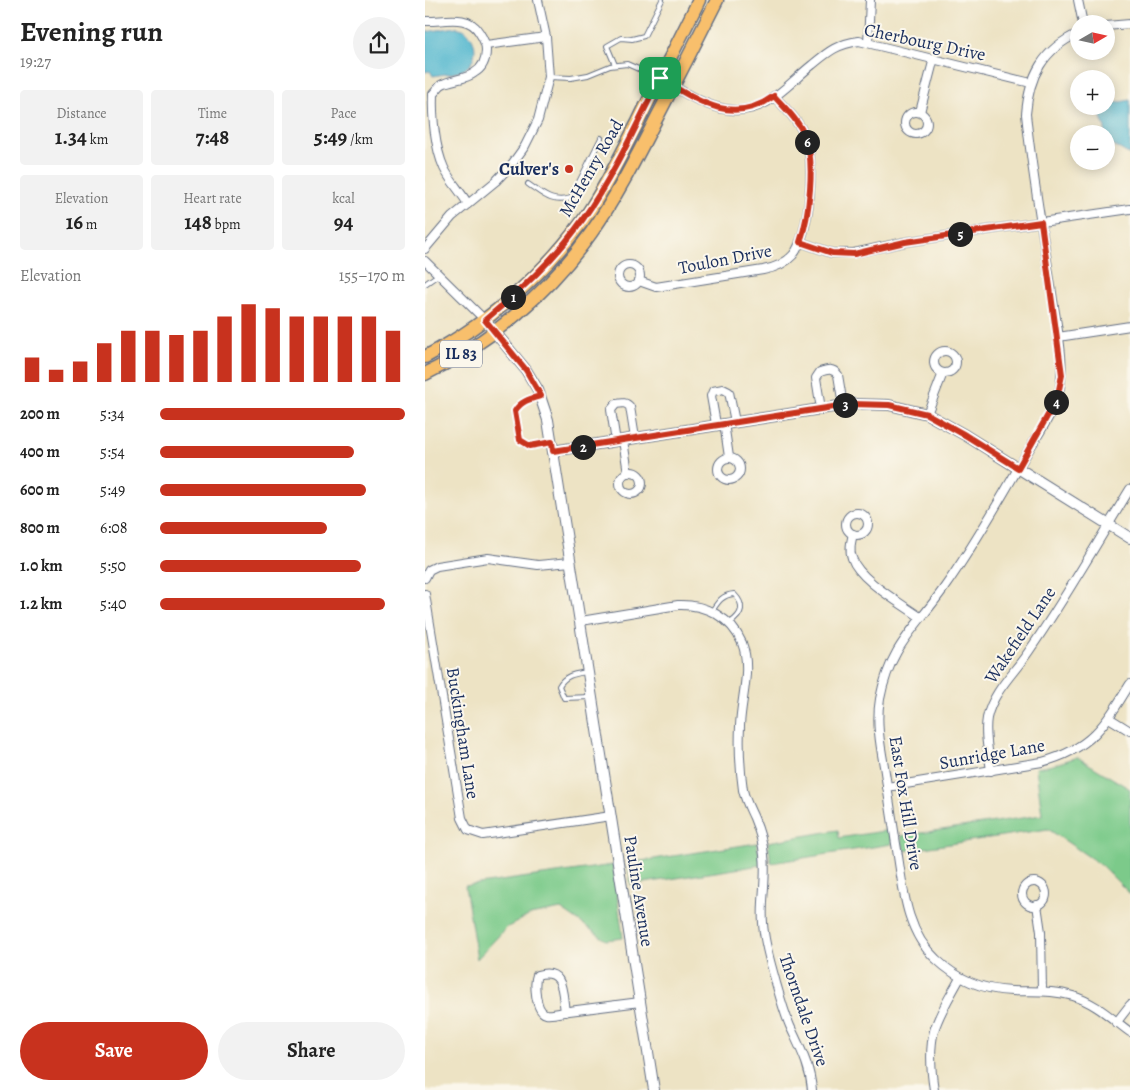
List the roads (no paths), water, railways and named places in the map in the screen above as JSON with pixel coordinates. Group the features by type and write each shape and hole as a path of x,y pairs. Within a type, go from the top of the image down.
{"main road":[{"name":"McHenry Road","path":"425,358 465,335 518,293 563,245 601,192 699,0"},
{"name":"McHenry Road","path":"425,374 445,364 511,319 544,290 590,235 631,167 717,0"}],"street":[{"path":"425,249 452,217 496,181 525,146 537,120 549,77 546,37 538,0"},
{"path":"868,43 870,0"},
{"path":"1078,0 1081,15"},
{"path":"425,21 438,22 456,19 468,21 477,28 486,45 486,56 482,66 474,74 442,84 433,94 429,120 445,168 469,204"},
{"path":"1115,25 1130,24"},
{"path":"486,45 546,37"},
{"path":"1031,83 1038,68 1047,57 1057,46 1070,38"},
{"name":"Cherbourg Drive","path":"660,78 695,100 723,109 741,110 755,107 774,96 837,46 859,41 1031,83"},
{"path":"920,112 933,58"},
{"name":"East Fox Hill Drive","path":"1031,83 1026,114 1058,337 1062,375 1057,399 955,572 902,641 891,662 880,702 880,739 906,903 913,926 922,943 934,958 961,978 988,988 1012,991 1042,991 1075,997 1093,1004 1130,1032"},
{"name":"Toulon Drive","path":"639,281 656,287 763,270 774,268 793,255 805,230 811,174 808,148 806,136 797,121 774,96"},
{"path":"800,242 832,253 854,254 905,242 1130,209"},
{"path":"425,261 494,331"},
{"path":"1058,337 1130,326"},
{"name":"Pauline Avenue","path":"494,331 526,370 541,396 548,420 654,1090"},
{"path":"821,409 816,378 820,372 831,369 838,375 843,405"},
{"path":"927,414 943,373"},
{"path":"729,458 711,396 713,391 720,389 729,392 735,422"},
{"path":"628,473 611,410 616,404 623,403 630,407 635,438"},
{"path":"552,447 620,441 843,405 889,405 927,414 965,435 1130,538"},
{"name":"Wakefield Lane","path":"991,771 986,732 987,718 991,706 1000,689 1029,651 1130,489"},
{"path":"853,534 850,547 851,556 861,574 920,617"},
{"path":"425,578 429,570 437,566 488,558 538,564 571,562"},
{"name":"Buckingham Lane","path":"425,594 462,818 468,830 483,835 611,816"},
{"name":"Thorndale Drive","path":"581,621 678,605 692,605 712,611 730,624 737,632 745,653 747,666 740,725 741,775 743,793 757,826 764,855 763,923 776,985 789,1024 806,1060 811,1075 812,1090"},
{"name":"Sunridge Lane","path":"887,787 991,771 1061,757 1097,733 1109,718 1130,684"},
{"path":"1109,718 1130,731"},
{"path":"1037,904 1041,932 1042,991"},
{"path":"565,1012 557,976 545,973 537,975 535,982 538,1005 542,1012 547,1014 565,1012 639,1002"},
{"path":"934,1090 931,1052 934,1032 961,978"},
{"path":"1116,1023 1130,1005"}],"lane":[{"path":"615,65 607,46 621,38 632,39 644,36 662,0"},
{"path":"549,77 571,78 588,75 615,65 627,64 660,78"},
{"path":"528,184 549,198 562,201 571,198 601,138"},
{"path":"425,284 437,275"},
{"path":"541,396 525,401 515,411 520,440 530,446 552,447"},
{"path":"712,611 721,598 727,594 734,594 741,601 741,611 730,624"},
{"path":"589,672 569,675 562,680 559,686 564,698 593,697"}],"water":[{"path":"455,27 465,30 473,40 475,52 471,63 467,68 455,73 433,76 430,71 425,72 426,32"},
{"path":"1130,100 1130,155 1115,146 1115,125 1104,125 1100,115 1115,115 1115,103"}],"place":[{"name":"Culver's","path":"569,169"}]}
